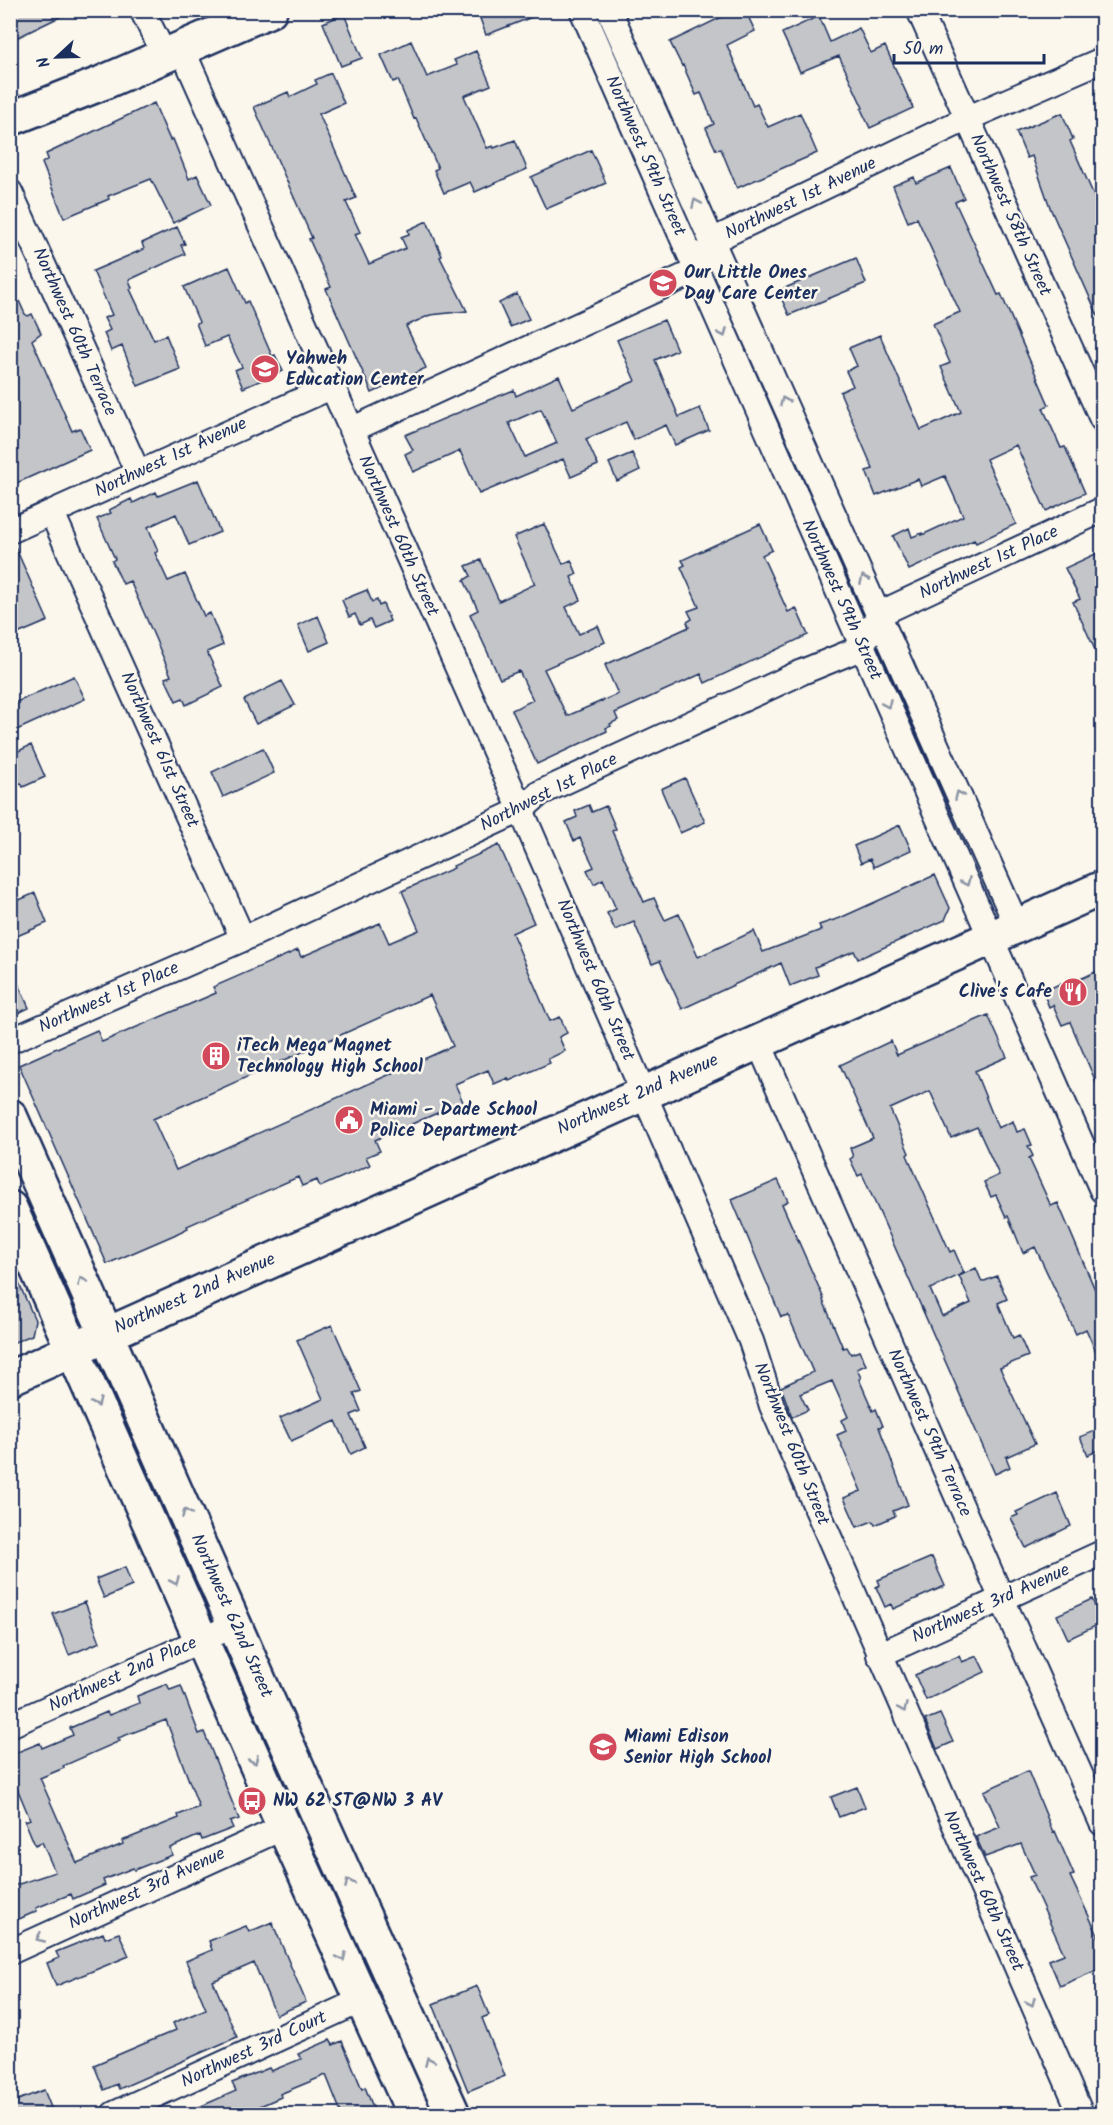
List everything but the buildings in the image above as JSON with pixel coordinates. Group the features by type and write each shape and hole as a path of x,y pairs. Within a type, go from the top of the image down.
{"main road":[{"path":"10,119 270,10"},
{"name":"Northwest 2nd Avenue","path":"10,1378 1102,888"},
{"name":"Northwest 62nd Street","path":"10,1116 321,1822 453,2115"},
{"name":"Northwest 62nd Street","path":"10,1208 414,2115"}],"street":[{"name":"Northwest 60th Street","path":"142,10 174,52 351,430 521,810 751,1341 772,1406 1081,2115"},
{"name":"Northwest 59th Street","path":"582,10 861,648 1004,932"},
{"name":"Northwest 59th Street","path":"609,10 879,614 1102,1190"},
{"name":"Northwest 58th Street","path":"919,10 1102,419"},
{"name":"Northwest 1st Avenue","path":"696,271 713,241 966,119 1102,60"},
{"name":"Northwest 60th Terrace","path":"10,192 138,472"},
{"path":"351,430 696,271"},
{"name":"Northwest 1st Avenue","path":"10,531 331,387"},
{"name":"Northwest 1st Place","path":"879,614 1102,510"},
{"name":"Northwest 61st Street","path":"52,513 243,939"},
{"path":"861,648 879,614"},
{"name":"Northwest 1st Place","path":"10,1041 243,939 521,810 540,793 802,672 861,648"},
{"name":"Northwest 59th Terrace","path":"758,1041 1102,1823"},
{"name":"Northwest 3rd Avenue","path":"879,1655 1102,1553"},
{"name":"Northwest 2nd Place","path":"10,1725 235,1625"},
{"name":"Northwest 3rd Avenue","path":"10,1952 284,1827"},
{"name":"Northwest 3rd Court","path":"114,2115 362,2000"}],"place":[{"name":"Our Little Ones Day Care Center","path":"663,283"},
{"name":"Yahweh Education Center","path":"265,369"},
{"name":"Clive's Cafe","path":"1073,992"},
{"name":"iTech Mega Magnet Technology High School","path":"216,1056"},
{"name":"Miami - Dade School Police Department","path":"349,1120"},
{"name":"Miami Edison Senior High School","path":"603,1747"},
{"name":"NW 62 ST@NW 3 AV","path":"252,1801"}]}
